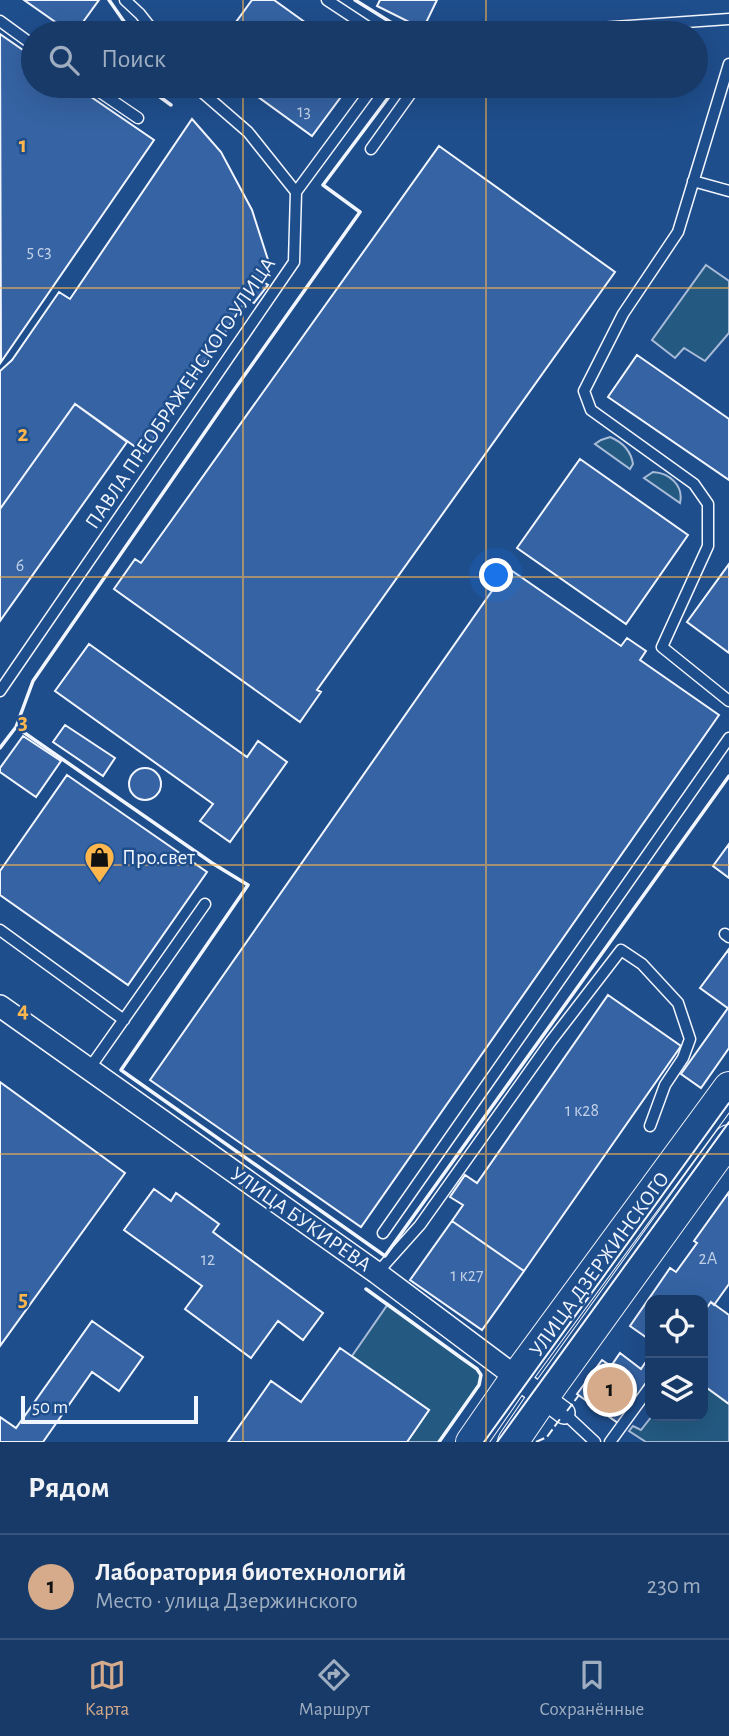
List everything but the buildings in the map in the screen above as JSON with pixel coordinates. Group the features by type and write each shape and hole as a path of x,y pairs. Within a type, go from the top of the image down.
{"main road":[{"name":"УЛИЦА ДЗЕРЖИНСКОГО","path":"471,1442 729,1087"},
{"name":"УЛИЦА ДЗЕРЖИНСКОГО","path":"513,1442 554,1406 729,1140"}],"street":[{"name":"УЛИЦА БУКИРЕВА","path":"0,1006 377,1273 554,1406"}],"lane":[{"path":"125,0 146,21"},
{"path":"327,0 359,21"},
{"path":"700,21 729,19"},
{"path":"0,22 21,37"},
{"path":"729,64 678,232 623,314 584,391 591,410 694,484 708,504 708,546 662,647 729,701"},
{"path":"109,98 138,118"},
{"path":"209,98 248,132 296,192 365,98"},
{"path":"371,149 407,98"},
{"path":"693,181 729,191"},
{"name":"ПАВЛА ПРЕОБРАЖЕНСКОГО УЛИЦА","path":"0,691 294,262 296,192"},
{"path":"383,1233 729,738"},
{"path":"89,1069 205,904"},
{"path":"0,930 124,1020"},
{"path":"377,1273 420,1225 551,1041 621,950 642,964 678,1003 690,1039 683,1058 665,1085 650,1126"},
{"path":"610,1442 645,1394"},
{"name":"УЛИЦА БУКИРЕВА","path":"554,1406 595,1442"}],"shaded area":[{"path":"706,265 729,281 729,333 705,361 684,348 675,358 652,340"},
{"path":"610,437 628,451 633,464 630,469 595,444"},
{"path":"653,472 674,481 680,491 680,503 644,478"},
{"path":"388,1304 477,1369 481,1375 479,1385 439,1442 407,1442 429,1410 352,1356"},
{"path":"708,1389 729,1404 729,1442 646,1442 629,1431 633,1426 641,1430 648,1421 708,1421"}],"tram line":[{"path":"484,1442 729,1103"},
{"path":"497,1442 729,1122"}],"fence":[{"path":"567,1411 579,1395"},
{"path":"536,1442 547,1437 560,1419"}],"wall":[{"path":"109,0 124,21"},
{"path":"355,0 389,21"},
{"path":"161,98 171,105"},
{"path":"388,98 323,185 360,212 33,681 16,727 248,885 121,1070 385,1256 729,776"},
{"path":"0,748 16,727"},
{"path":"366,1289 477,1369 481,1375 479,1385 439,1442"}],"place":[{"name":"Про.свет","path":"99,884"},
{"name":"Лаборатория биотехнологий","path":"610,1390"}]}
